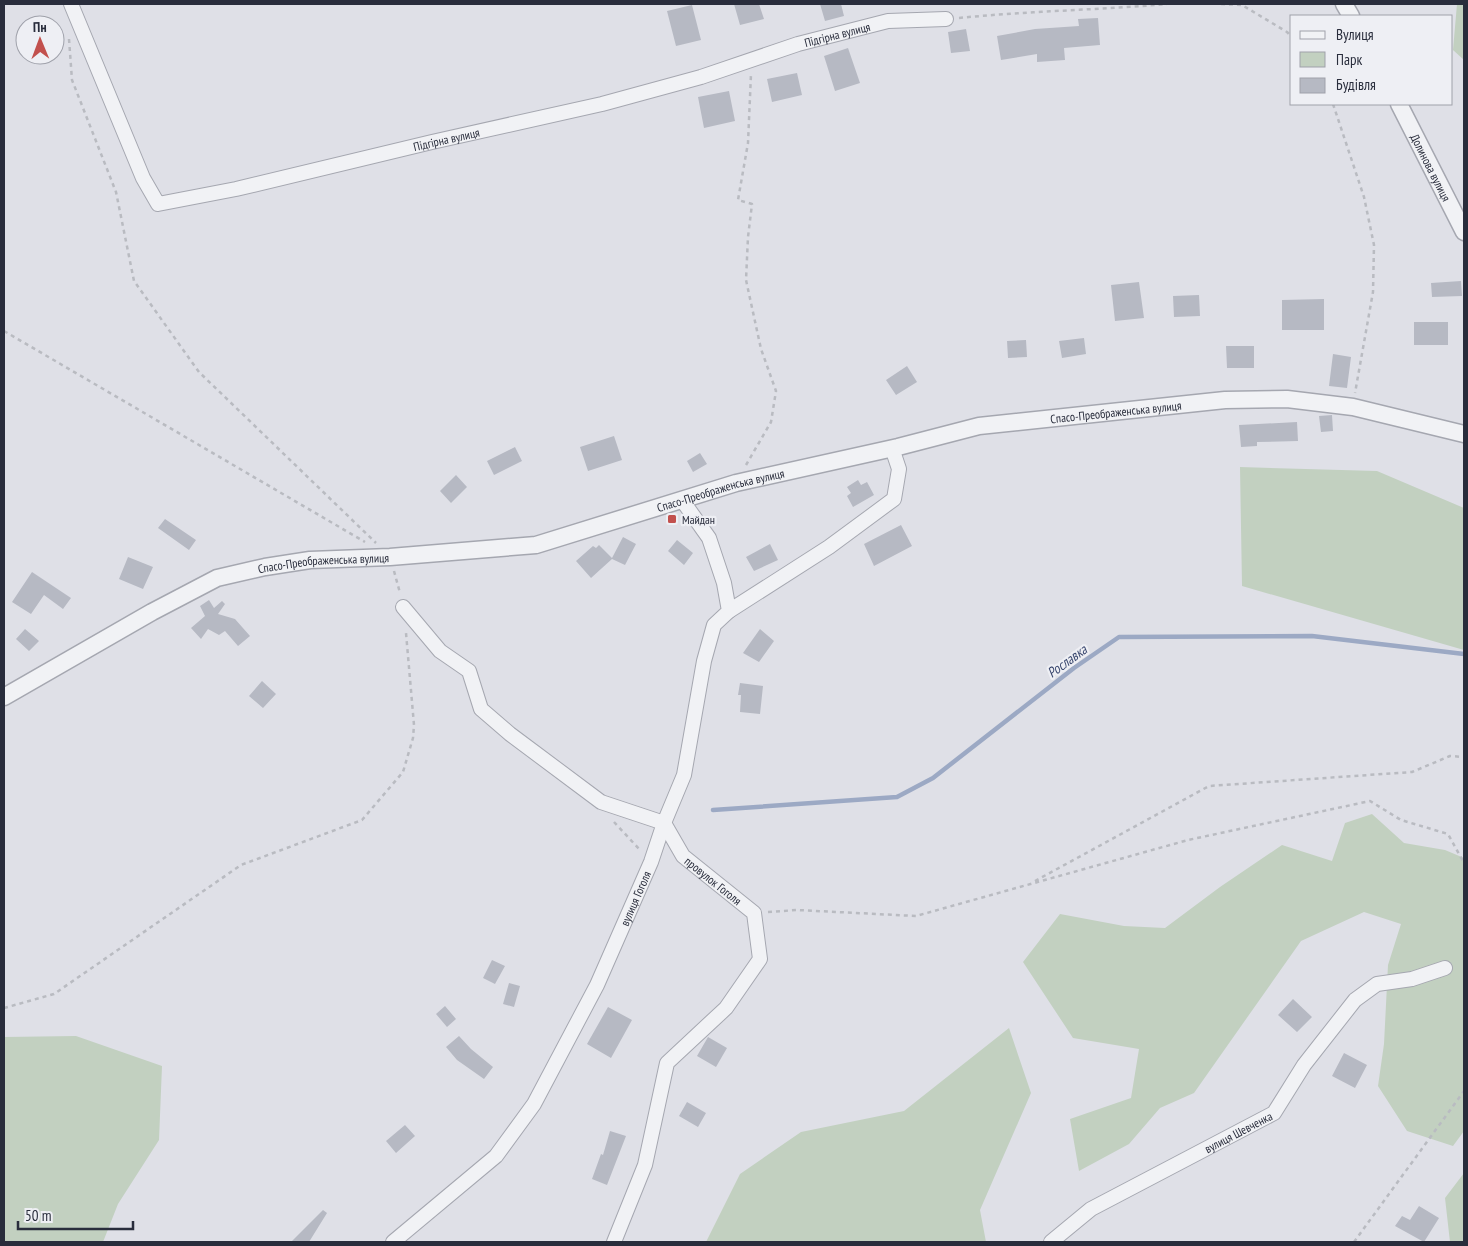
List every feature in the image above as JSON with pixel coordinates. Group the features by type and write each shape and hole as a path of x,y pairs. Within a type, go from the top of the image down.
{"street":[{"name":"Підгірна вулиця","path":"71,4 143,178 158,204 236,189 602,104 701,77 798,44 888,21 946,19"},
{"path":"1344,4 1350,15"},
{"name":"Долинова вулиця","path":"1400,105 1464,232"},
{"name":"Спасо-Преображенська вулиця","path":"4,697 152,612 217,578 265,567 310,560 390,557 536,545 736,484 979,426 1225,400 1287,399 1353,407 1464,434"},
{"name":"вулиця Гоголя","path":"393,1242 496,1156 534,1104 598,985 651,862 664,823 684,774 704,661 714,626 729,611 829,547 894,499 899,469 892,448"},
{"path":"682,500 709,538 724,583 729,611"},
{"path":"403,606 440,651 470,671 481,709 510,734 601,802 664,823"},
{"name":"провулок Гоголя","path":"614,1242 645,1166 667,1063 726,1008 760,959 754,913 683,856 664,823"},
{"name":"вулиця Шевченка","path":"1050,1242 1091,1209 1274,1113 1304,1065 1355,1000 1377,984 1412,979 1444,968"}],"path":[{"path":"946,19 1167,4"},
{"path":"1221,4 1242,6 1290,36"},
{"path":"4,1008 54,994 241,865 362,820 403,772 414,725 403,606 390,557 199,372 134,281 116,192 72,80 68,32"},
{"path":"736,484 771,422 776,391 761,349 746,280 752,204 738,200 748,143 751,60"},
{"path":"1333,105 1364,197 1374,245 1373,292 1353,407"},
{"path":"4,331 365,542"},
{"path":"1029,884 1208,786 1412,772 1450,756 1464,758"},
{"path":"754,913 797,910 916,916 1188,840 1370,801 1401,820 1448,834 1464,863"},
{"path":"610,818 651,862"},
{"path":"1354,1242 1464,1091"}],"green space":[{"path":"1457,4 1464,4 1464,60 1453,50"},
{"path":"1240,467 1377,471 1464,508 1464,650 1242,586"},
{"path":"1372,814 1404,843 1445,850 1464,858 1464,1131 1453,1146 1407,1131 1378,1086 1384,1044 1388,965 1401,924 1364,912 1301,941 1194,1093 1160,1108 1129,1144 1079,1171 1070,1119 1131,1098 1139,1049 1073,1038 1023,962 1060,914 1124,926 1165,928 1220,887 1282,845 1332,861 1345,823"},
{"path":"1009,1028 1031,1093 980,1210 986,1242 706,1242 740,1174 801,1132 904,1111"},
{"path":"76,1036 162,1066 159,1140 118,1204 103,1242 4,1242 4,1037"},
{"path":"1464,1173 1464,1242 1450,1242 1445,1198"}],"building":[{"path":"734,4 759,4 764,19 740,25"},
{"path":"820,4 841,4 844,16 825,21"},
{"path":"692,5 701,40 676,46 667,11"},
{"path":"1098,18 1100,45 1064,48 1065,60 1037,62 1037,54 1001,60 997,36 1035,29 1079,26 1078,19"},
{"path":"966,29 970,51 951,53 948,32"},
{"path":"848,48 860,83 835,91 824,56"},
{"path":"797,73 802,95 772,102 767,79"},
{"path":"729,91 735,121 704,128 698,97"},
{"path":"1461,281 1462,296 1432,297 1431,283"},
{"path":"1139,282 1144,318 1115,321 1111,285"},
{"path":"1199,295 1200,316 1174,317 1173,296"},
{"path":"1324,299 1324,330 1282,330 1282,300"},
{"path":"1414,322 1448,322 1448,345 1414,345"},
{"path":"1084,338 1086,354 1062,358 1059,341"},
{"path":"1026,340 1027,357 1008,358 1007,341"},
{"path":"1226,346 1254,346 1254,368 1227,368"},
{"path":"1333,354 1351,357 1347,388 1329,386"},
{"path":"907,366 917,382 896,395 886,380"},
{"path":"1332,415 1333,431 1321,432 1319,416"},
{"path":"1297,422 1298,441 1257,442 1257,446 1241,447 1239,425"},
{"path":"614,436 622,460 588,471 580,447"},
{"path":"515,447 522,461 494,475 487,461"},
{"path":"700,453 707,464 693,472 687,461"},
{"path":"456,475 467,487 451,503 440,491"},
{"path":"858,480 861,485 867,482 874,495 853,507 847,496 851,493 847,487"},
{"path":"165,519 196,540 189,550 158,528"},
{"path":"901,525 912,546 874,566 864,544"},
{"path":"623,537 636,544 625,565 612,559 591,578 576,561 593,546 596,548 599,545 612,558"},
{"path":"677,540 693,553 684,565 668,551"},
{"path":"770,544 778,560 754,571 746,557"},
{"path":"128,557 153,567 143,589 119,579"},
{"path":"32,572 71,598 63,609 44,595 31,614 12,602"},
{"path":"209,600 214,608 222,601 225,604 218,614 235,619 250,636 238,646 225,631 219,635 208,629 201,639 191,628 205,616 200,606"},
{"path":"25,629 39,641 29,651 16,639"},
{"path":"760,629 774,641 759,662 743,653"},
{"path":"262,681 276,694 263,708 249,696"},
{"path":"740,683 763,686 760,714 740,712 741,695 738,695"},
{"path":"492,960 505,966 495,984 483,978"},
{"path":"509,983 520,986 514,1007 503,1004"},
{"path":"1293,999 1312,1017 1297,1032 1278,1015"},
{"path":"445,1006 456,1019 447,1027 436,1014"},
{"path":"608,1007 632,1020 611,1058 587,1044"},
{"path":"459,1036 471,1049 493,1067 484,1079 457,1060 446,1047"},
{"path":"708,1037 727,1048 716,1067 697,1056"},
{"path":"1344,1053 1367,1065 1355,1088 1332,1076"},
{"path":"687,1102 706,1113 698,1127 679,1116"},
{"path":"405,1125 415,1136 396,1153 386,1141"},
{"path":"610,1131 626,1136 607,1185 592,1179 601,1154 603,1155"},
{"path":"1419,1206 1439,1218 1424,1242 1395,1226 1402,1216 1410,1220"},
{"path":"323,1210 327,1213 309,1242 291,1242"}],"waterway":[{"name":"Рославка","path":"713,810 897,797 933,778 1074,668 1119,637 1312,636 1464,654"}],"place":[{"name":"Майдан","path":"672,519"}]}
